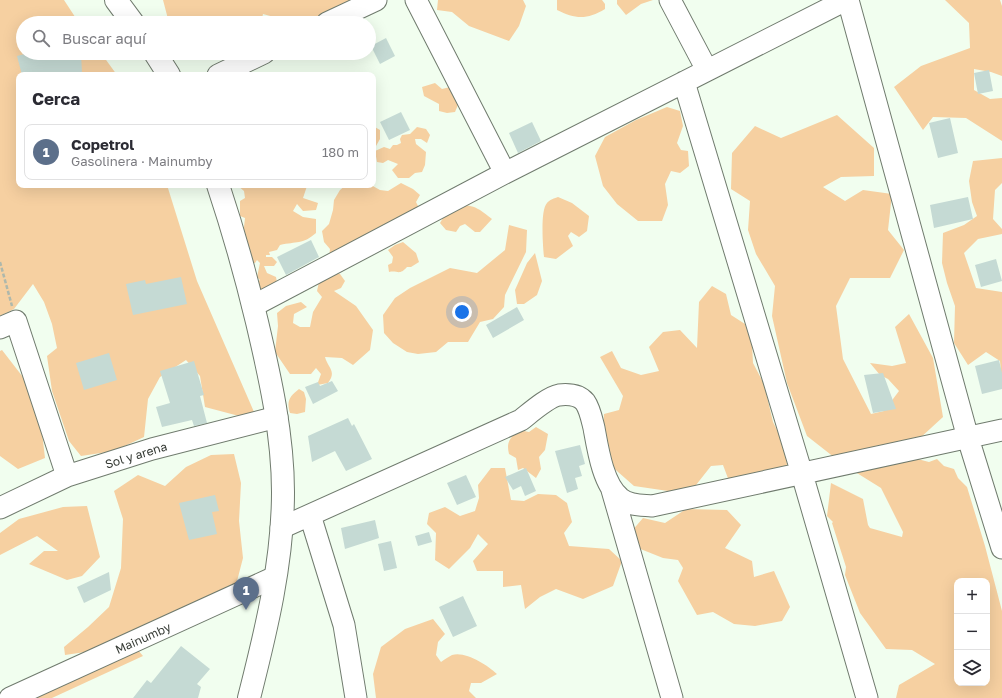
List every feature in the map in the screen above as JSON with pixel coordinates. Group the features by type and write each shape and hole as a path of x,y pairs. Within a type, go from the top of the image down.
{"main road":[{"path":"116,0 128,16"},
{"path":"159,60 167,72"},
{"path":"219,188 235,239 266,361 282,456 283,492 281,528 275,577 266,630 249,698"}],"street":[{"path":"342,16 376,0"},
{"path":"416,0 505,173"},
{"path":"670,0 707,70"},
{"path":"253,306 505,173 847,0 968,438 1002,548"},
{"path":"224,72 249,60"},
{"path":"684,82 802,474 867,698"},
{"path":"8,324 67,476"},
{"path":"281,528 521,420 537,407 558,395 574,395 585,402 591,417 596,443 612,490 672,698"},
{"name":"Sol y arena","path":"0,508 67,476 152,449 276,417"},
{"path":"612,490 622,500 636,505 652,506 1002,430"},
{"path":"310,515 344,625 356,698"},
{"name":"Mainumby","path":"10,698 275,577"}],"path":[{"path":"0,262 8,324"}],"shaded area":[{"path":"0,0 64,0 74,16 16,16 16,60 106,60 115,72 16,72 16,188 168,188 197,281 258,421 205,407 200,376 186,360 160,377 148,399 144,437 114,451 81,456 69,441 52,391 47,356 57,348 52,324 44,302 33,284 14,309 0,316"},
{"path":"163,0 360,0 326,16 270,16 263,14 263,16 167,16"},
{"path":"438,0 523,0 526,6 519,26 509,41 469,26 452,12 437,10"},
{"path":"557,0 602,0 605,4 605,9 599,13 587,17 575,17 557,10"},
{"path":"617,0 653,0 641,4 626,15 617,4"},
{"path":"945,0 1000,0 1002,6 1002,76 991,72 974,69 974,90 990,99 1002,98 1002,141 966,118 933,117 923,130 894,87 921,66 970,48 969,23"},
{"path":"435,83 442,89 450,87 460,100 455,112 447,113 439,111 439,104 424,96 422,87"},
{"path":"667,107 680,111 683,126 677,143 681,150 688,151 689,166 680,173 671,171 665,184 668,205 662,221 638,221 617,204 603,186 595,156 605,137 636,120"},
{"path":"837,115 874,148 874,176 841,177 823,187 845,201 863,190 892,194 888,230 904,250 890,278 850,278 836,306 843,359 871,414 884,411 899,391 888,379 880,375 870,363 892,366 906,363 895,327 909,314 933,358 943,417 919,439 910,457 929,462 937,459 944,466 954,469 958,478 967,487 985,546 1002,611 1002,698 896,698 899,685 935,664 912,650 886,649 860,613 845,575 846,567 832,523 833,522 827,516 831,483 863,499 868,525 870,528 902,537 903,532 881,488 844,465 807,436 787,383 772,316 775,286 756,254 748,230 750,201 731,189 732,153 755,126 781,138"},
{"path":"417,127 426,129 430,135 427,143 421,139 415,139 416,144 426,152 425,165 422,172 415,173 409,178 398,178 392,170 398,164 388,160 383,163 377,162 376,151 384,147 390,149 393,145 401,143 400,139 402,135 410,134"},
{"path":"376,128 380,130 380,139 376,146"},
{"path":"1002,158 1002,183 995,190 993,219 1002,229 1002,234 978,239 964,253 976,288 1002,292 1002,385 1000,361 986,352 968,365 954,343 955,306 942,263 943,233 964,225 977,216 972,202 969,181 973,161"},
{"path":"401,183 413,189 420,195 416,202 420,210 329,258 330,249 324,242 322,231 329,224 334,200 340,190 342,188 376,188 388,191"},
{"path":"240,188 306,188 303,198 318,203 316,210 303,211 297,204 293,211 303,217 316,219 316,233 303,241 280,245 277,250 269,252 270,255 266,255 266,257 272,257 277,262 274,266 264,266 267,273 276,277 278,288 259,305 257,282 260,280 257,277 260,263 257,260 255,263 249,263 239,233 244,227 245,218 240,216 240,201 245,198 244,191"},
{"path":"558,197 572,203 589,216 587,231 579,237 571,232 568,236 573,246 556,259 544,257 543,213 547,203"},
{"path":"460,205 474,207 492,219 480,232 475,232 465,224 460,226 456,232 446,230 440,223 446,213"},
{"path":"509,225 527,230 526,252 505,295 504,307 493,319 480,322 468,342 448,342 436,352 418,354 407,352 393,343 384,333 383,315 395,298 410,288 450,268 477,273 505,250"},
{"path":"403,242 416,253 419,262 400,272 389,272 388,265 392,263 393,257 388,250"},
{"path":"535,253 542,281 537,295 524,304 517,304 515,290 527,263"},
{"path":"329,271 340,274 345,281 341,288 334,291 356,306 373,330 370,350 353,365 342,358 325,357 332,372 331,379 328,383 317,385 321,374 316,368 311,374 290,374 275,352 278,326 277,313 286,306 301,302 307,307 294,314 293,323 300,327 310,327 313,312 322,297 317,291 319,282"},
{"path":"712,286 726,294 731,315 745,324 752,344 753,363 764,384 773,422 785,446 787,465 769,478 729,481 723,465 711,466 696,485 675,492 634,486 609,464 602,441 604,414 619,410 623,396 600,357 612,351 621,368 641,375 659,371 649,347 663,332 680,330 697,348 699,302"},
{"path":"2,350 26,381 41,424 45,458 18,469 0,456 0,351"},
{"path":"299,389 304,392 306,399 305,412 297,414 290,413 288,405 290,399"},
{"path":"536,427 548,434 545,450 539,457 541,469 536,478 523,468 518,470 516,458 509,454 508,443 519,430 529,432"},
{"path":"234,454 241,483 239,521 243,558 236,585 99,650 65,655 64,647 109,607 121,568 123,519 114,491 138,475 165,486 186,467 211,455"},
{"path":"491,468 505,468 511,500 524,501 538,494 556,495 567,503 572,522 564,533 569,546 609,549 622,561 613,586 583,599 556,589 540,597 525,609 521,585 503,587 503,571 477,571 473,561 488,544 478,534 470,548 449,569 435,560 436,533 427,524 429,513 445,507 460,516 475,511 479,498 478,485"},
{"path":"87,506 100,557 82,576 67,580 29,564 44,551 58,551 37,536 0,555 0,533 19,519 63,507"},
{"path":"686,509 727,510 741,525 725,548 752,561 754,577 774,571 790,607 782,621 755,626 734,624 713,612 697,615 678,581 683,568 678,560 663,558 638,548 631,532 643,518 665,523"},
{"path":"433,619 445,634 438,642 436,655 441,662 452,655 464,655 482,663 497,674 481,683 471,683 469,691 476,698 376,698 373,674 381,647 405,629"},
{"path":"137,649 143,656 52,698 30,698"}],"building":[{"path":"386,38 395,56 380,64 376,56 376,43"},
{"path":"18,60 81,60 82,72 21,72"},
{"path":"989,70 993,91 978,94 974,73"},
{"path":"401,112 410,130 389,140 380,122"},
{"path":"950,118 958,153 938,158 929,123"},
{"path":"532,122 541,141 518,153 509,133"},
{"path":"968,197 973,219 934,228 930,205"},
{"path":"311,240 319,257 286,275 277,257"},
{"path":"996,259 1002,281 981,287 975,265"},
{"path":"181,277 187,304 133,315 126,284 145,280 146,284"},
{"path":"517,307 524,320 493,338 486,325"},
{"path":"109,353 117,380 84,390 76,363"},
{"path":"999,360 1002,373 1002,389 982,394 975,366"},
{"path":"194,361 204,395 200,396 207,423 194,426 192,420 162,427 156,407 170,403 160,371"},
{"path":"883,373 896,409 873,413 864,375"},
{"path":"332,381 338,391 313,404 305,387 318,382 320,386"},
{"path":"348,418 352,426 354,424 372,459 346,471 335,451 312,462 308,436"},
{"path":"580,445 585,464 579,466 582,476 575,478 578,489 567,493 555,451"},
{"path":"526,468 536,491 525,496 521,486 513,490 505,477"},
{"path":"466,475 476,497 457,505 447,483"},
{"path":"215,495 219,511 212,512 217,534 189,540 179,503"},
{"path":"375,520 379,538 345,549 341,528"},
{"path":"429,532 432,542 418,546 415,536"},
{"path":"391,541 397,568 384,571 378,544"},
{"path":"109,572 111,590 84,603 77,587"},
{"path":"463,596 477,626 453,637 439,607"},
{"path":"181,646 210,669 197,684 201,687 198,698 133,698 147,680 151,683"}],"place":[{"name":"Copetrol","path":"246,610"}]}
